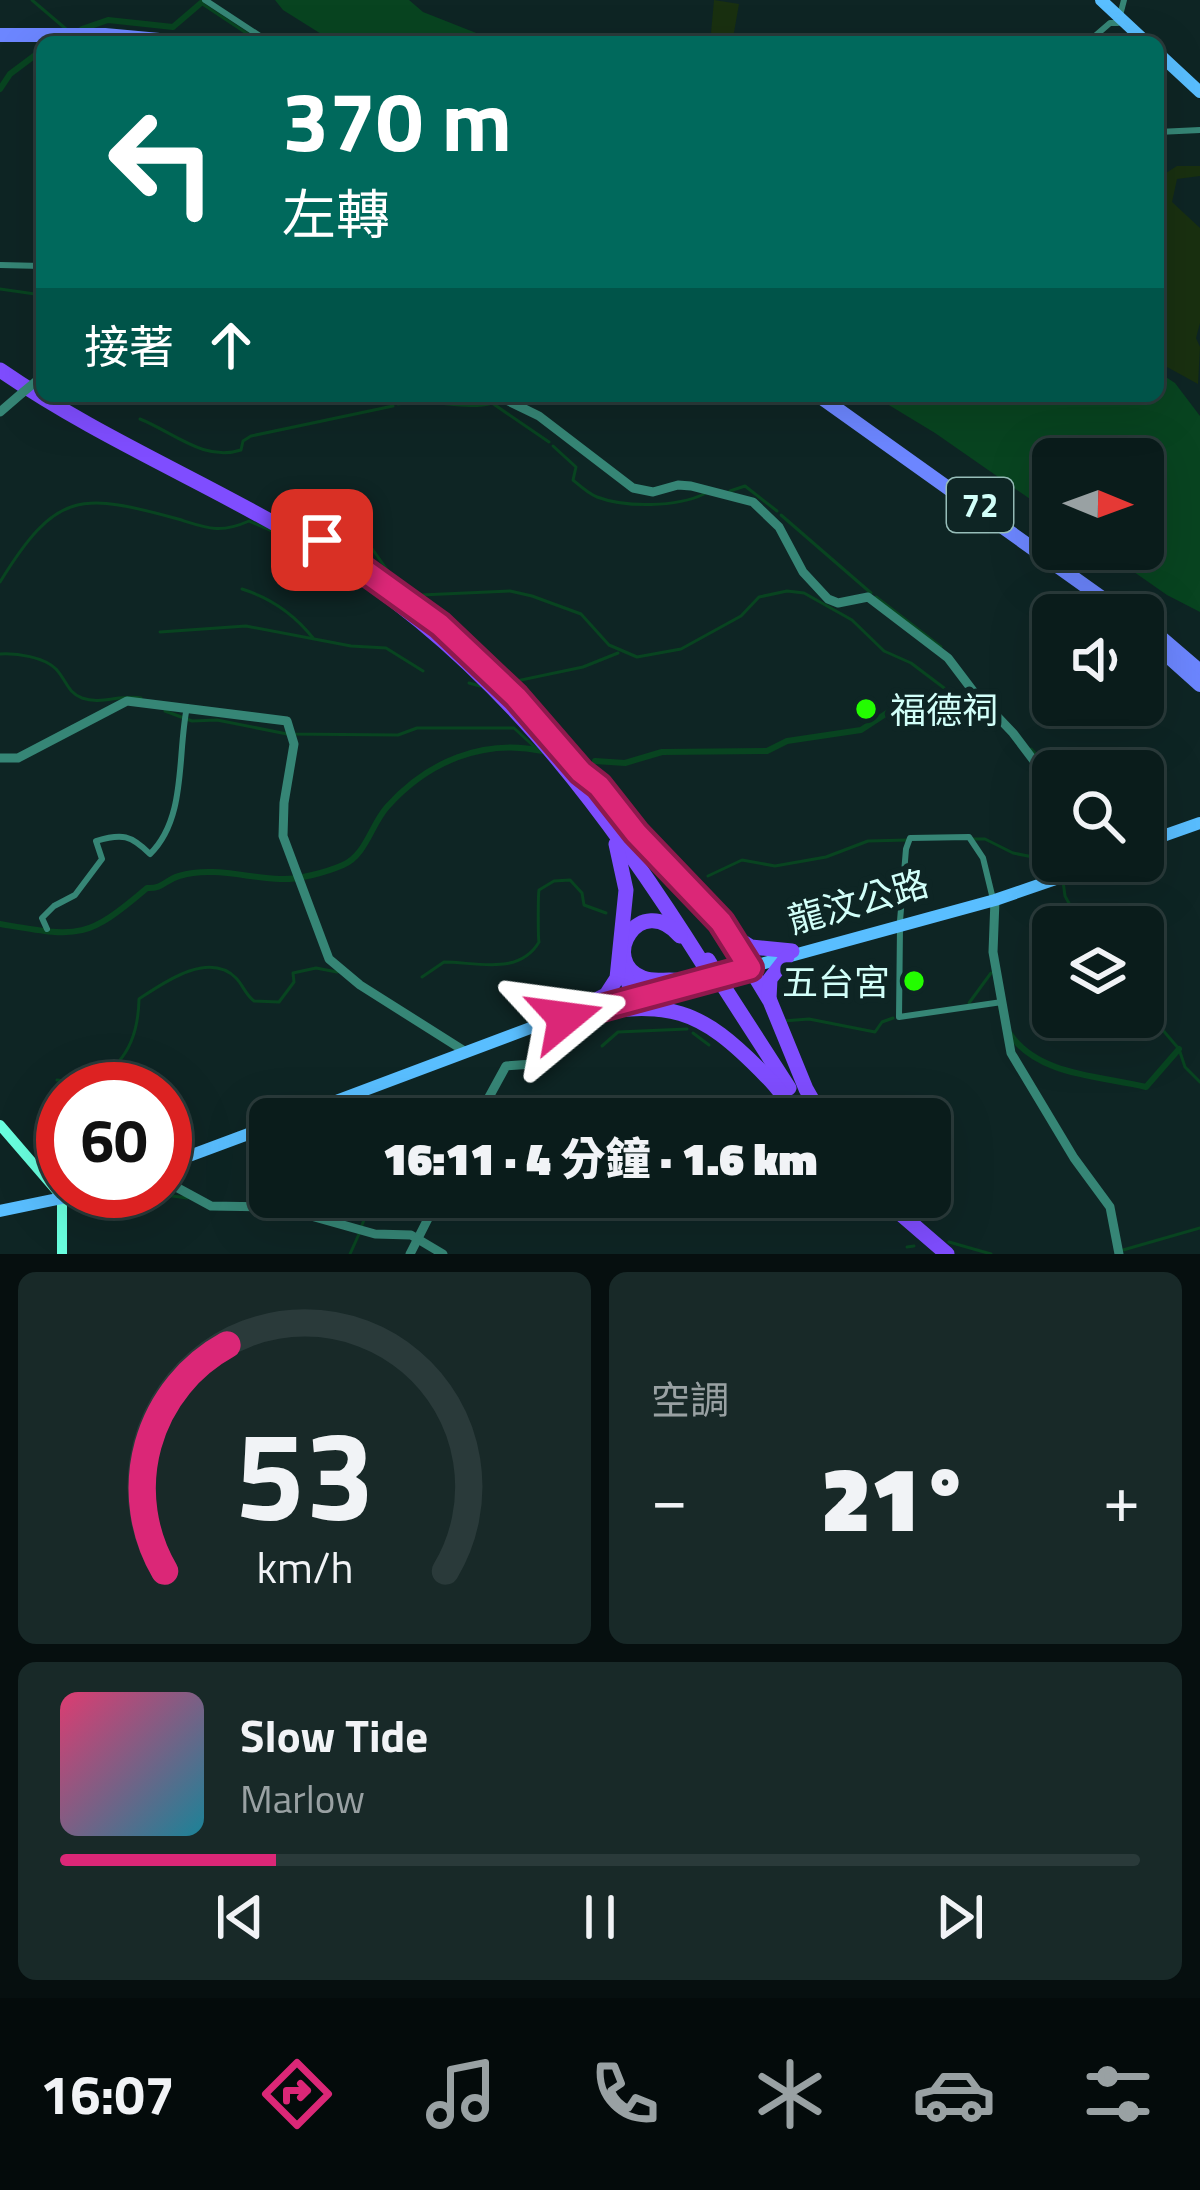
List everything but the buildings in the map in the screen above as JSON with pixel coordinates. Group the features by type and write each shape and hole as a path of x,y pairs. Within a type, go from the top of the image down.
{"highway":[{"path":"70,36 116,36"},
{"path":"0,38 36,37"},
{"path":"0,38 36,39"},
{"path":"0,360 36,378"},
{"path":"0,370 36,392"},
{"path":"52,402 292,533 380,590 485,680 538,733 596,803 793,1098"},
{"path":"67,402 307,531 384,581 440,625 503,684 581,772 622,827 701,958"},
{"name":"72","path":"831,402 1097,594"},
{"name":"72","path":"832,402 1104,594"},
{"name":"72","path":"1164,644 1200,675"},
{"path":"581,772 599,786 636,833 721,922 752,947 790,954 770,979 770,1001"},
{"path":"571,1013 606,995 615,985 626,874 596,803"},
{"path":"680,981 646,979 632,971 624,955 626,939 638,925 656,921 674,929 701,958"},
{"path":"721,922 770,1001 811,1098"},
{"path":"617,952 634,996"},
{"path":"571,1013 648,1006 687,1014 737,1046 787,1098"},
{"path":"902,1218 935,1254"},
{"path":"906,1218 947,1254"}],"main road":[{"path":"1092,0 1139,36"},
{"path":"1101,0 1131,36"},
{"path":"1164,63 1200,96"},
{"path":"1164,839 1200,827"},
{"name":"龍汶公路","path":"337,1098 541,1022 1037,882"},
{"name":"龍汶公路","path":"634,996 749,966"},
{"path":"0,1125 36,1167"},
{"name":"龍汶公路","path":"192,1152 249,1131"},
{"path":"0,1211 36,1203"},
{"path":"62,1218 62,1254"}],"street":[{"path":"205,0 260,36"},
{"path":"1095,36 1120,21 1124,0"},
{"path":"1164,132 1200,130"},
{"path":"0,265 36,266"},
{"path":"0,412 36,384"},
{"path":"510,402 539,416 633,488 653,492 677,484 753,502 779,527 817,589 838,603 868,597 929,641 1032,757"},
{"path":"0,758 18,758 119,704 186,716 287,721 293,734 283,836 329,959 360,985 464,1050"},
{"path":"46,929 42,918 75,895 102,859 96,841 132,836 150,854 165,840 181,771 186,716"},
{"path":"999,1002 899,1017 900,924 910,838 969,837 983,858 994,897 993,952 1006,1032 1029,1086 1110,1207 1119,1252"},
{"path":"488,1098 506,1066 533,1064 541,1022"},
{"path":"192,1196 211,1206 279,1207 375,1234 418,1239 443,1254"},
{"path":"410,1254 428,1218"}],"shaded area":[{"path":"275,0 409,0 423,12 484,36 324,36"},
{"path":"714,0 739,4 733,36 708,36"},
{"path":"1177,166 1200,166 1200,176 1177,179 1172,202 1200,228 1198,384 1164,365 1164,174"},
{"path":"1164,376 1175,383 1200,416 1200,612 1131,570 1164,570 1164,438 1032,438 1032,500 884,402 1164,402"}],"waterway":[{"path":"32,0 66,29"},
{"path":"201,3 251,36"},
{"path":"82,29 108,20 173,27 201,3"},
{"path":"0,89 10,74 36,54"},
{"path":"0,289 36,294"},
{"path":"398,404 492,403 549,442"},
{"path":"140,419 201,449 227,453 241,450 243,441 251,436 393,406"},
{"path":"553,446 576,467 573,480 597,497 651,504 704,494"},
{"path":"730,491 745,486 777,511"},
{"path":"0,582 38,530 73,506 117,505 213,528 249,521 276,529"},
{"path":"282,522 289,513 326,514 346,521 390,574 421,595 510,591 532,596 581,614 609,645 637,657 681,649 741,616 759,597 804,593 852,620 884,651 911,663 956,697"},
{"path":"781,515 871,593"},
{"path":"242,589 281,608 313,638"},
{"path":"876,597 941,647"},
{"path":"160,632 246,626 386,648 423,671"},
{"path":"507,683 583,667 618,653"},
{"path":"0,654 45,661 82,698 141,698"},
{"path":"469,683 480,686"},
{"path":"595,761 625,763 662,752 767,751 787,741 861,730 890,711 975,696"},
{"path":"165,711 192,721 217,720 287,734 398,735 417,728 514,728 539,751"},
{"path":"0,924 80,931 109,918 147,888 179,876 217,872 287,879 329,870 351,860 387,807 438,766 478,751 543,751"},
{"path":"972,839 985,839 1032,857"},
{"path":"708,876 742,860 775,866 826,857 868,841 908,840"},
{"path":"422,977 444,962 496,965 530,953 539,942 539,890 554,881 570,880 582,893 584,905 606,913"},
{"path":"1063,882 1070,906"},
{"path":"119,1062 134,1034 139,999 186,972 212,967 225,970 254,1001 279,1002 294,982 293,973 316,968 337,972"},
{"path":"969,1003 991,973"},
{"path":"999,1005 1005,1030"},
{"path":"783,1021 809,1019 875,1032 893,1018"},
{"path":"602,1046 618,1032 687,1029"},
{"path":"1164,1032 1200,1082"},
{"path":"693,1033 709,1045"},
{"path":"1010,1034 1022,1048 1054,1066 1146,1087 1179,1049"},
{"path":"362,1225 365,1218"},
{"path":"1123,1250 1200,1228"},
{"path":"350,1254 359,1234"},
{"path":"949,1242 991,1254"},
{"path":"907,1247 914,1246"}],"place":[{"name":"福德祠","path":"866,709"},
{"name":"五台宮","path":"914,981"}],"route":[{"path":"322,540 440,625 516,697 721,922 750,968 565,1018"}]}
